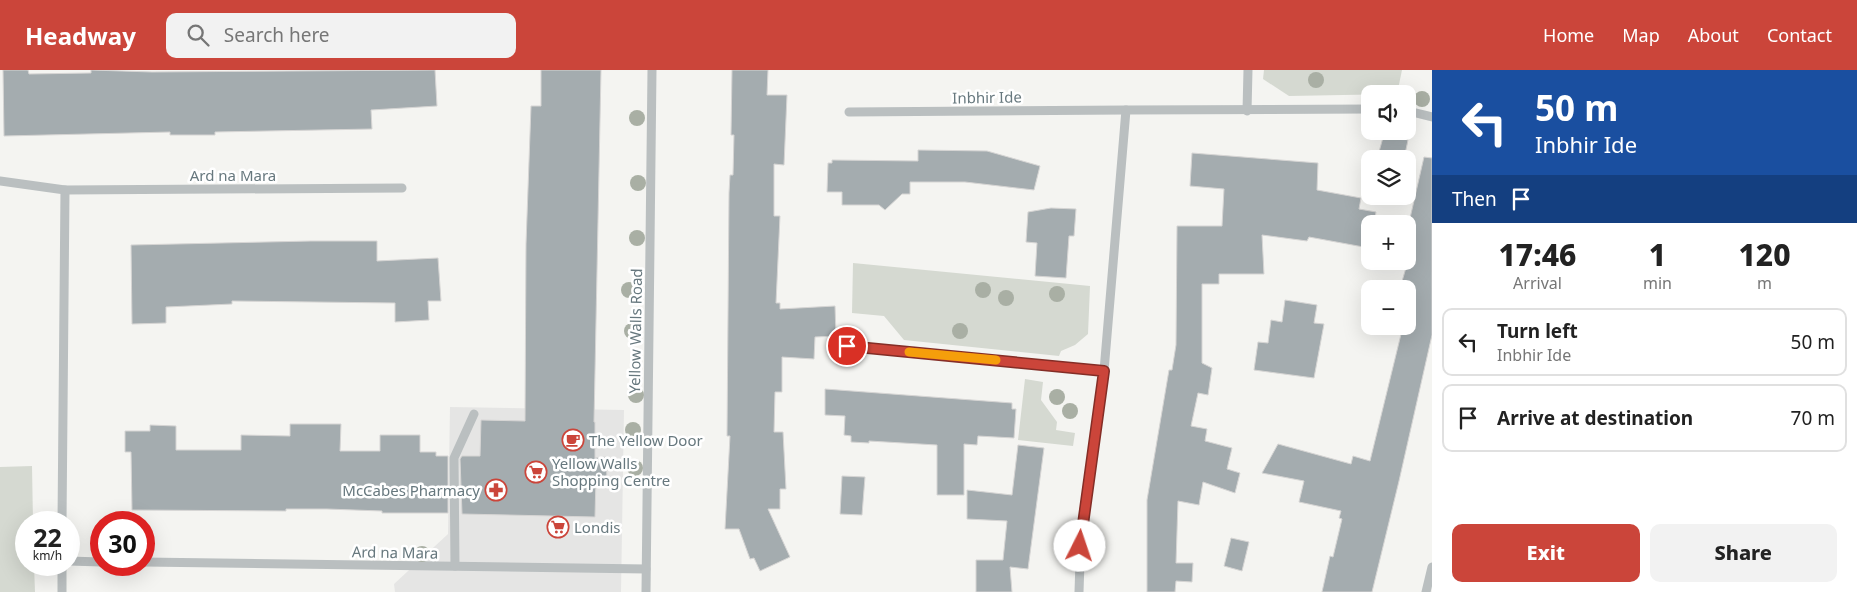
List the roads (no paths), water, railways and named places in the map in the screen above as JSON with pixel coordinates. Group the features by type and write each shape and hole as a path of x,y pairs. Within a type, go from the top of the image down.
{"street":[{"name":"Yellow Walls Road","path":"646,592 652,70"},
{"path":"1247,111 1248,70"},
{"name":"Inbhir Ide","path":"849,112 1247,111 1361,108"},
{"path":"1079,592 1081,531 1104,371 1126,110"},
{"path":"1416,113 1432,117"},
{"name":"Ard na Mara","path":"0,181 64,190 402,188"},
{"path":"62,511 64,190"},
{"path":"847,346 1104,371"},
{"path":"455,566 454,458 474,414"},
{"name":"Ard na Mara","path":"155,562 646,569"},
{"path":"1426,592 1432,567"},
{"path":"62,576 62,592"}],"place":[{"name":"The Yellow Door","path":"573,440"},
{"name":"Yellow Walls Shopping Centre","path":"536,472"},
{"name":"McCabes Pharmacy","path":"496,490"},
{"name":"Londis","path":"558,527"}]}
